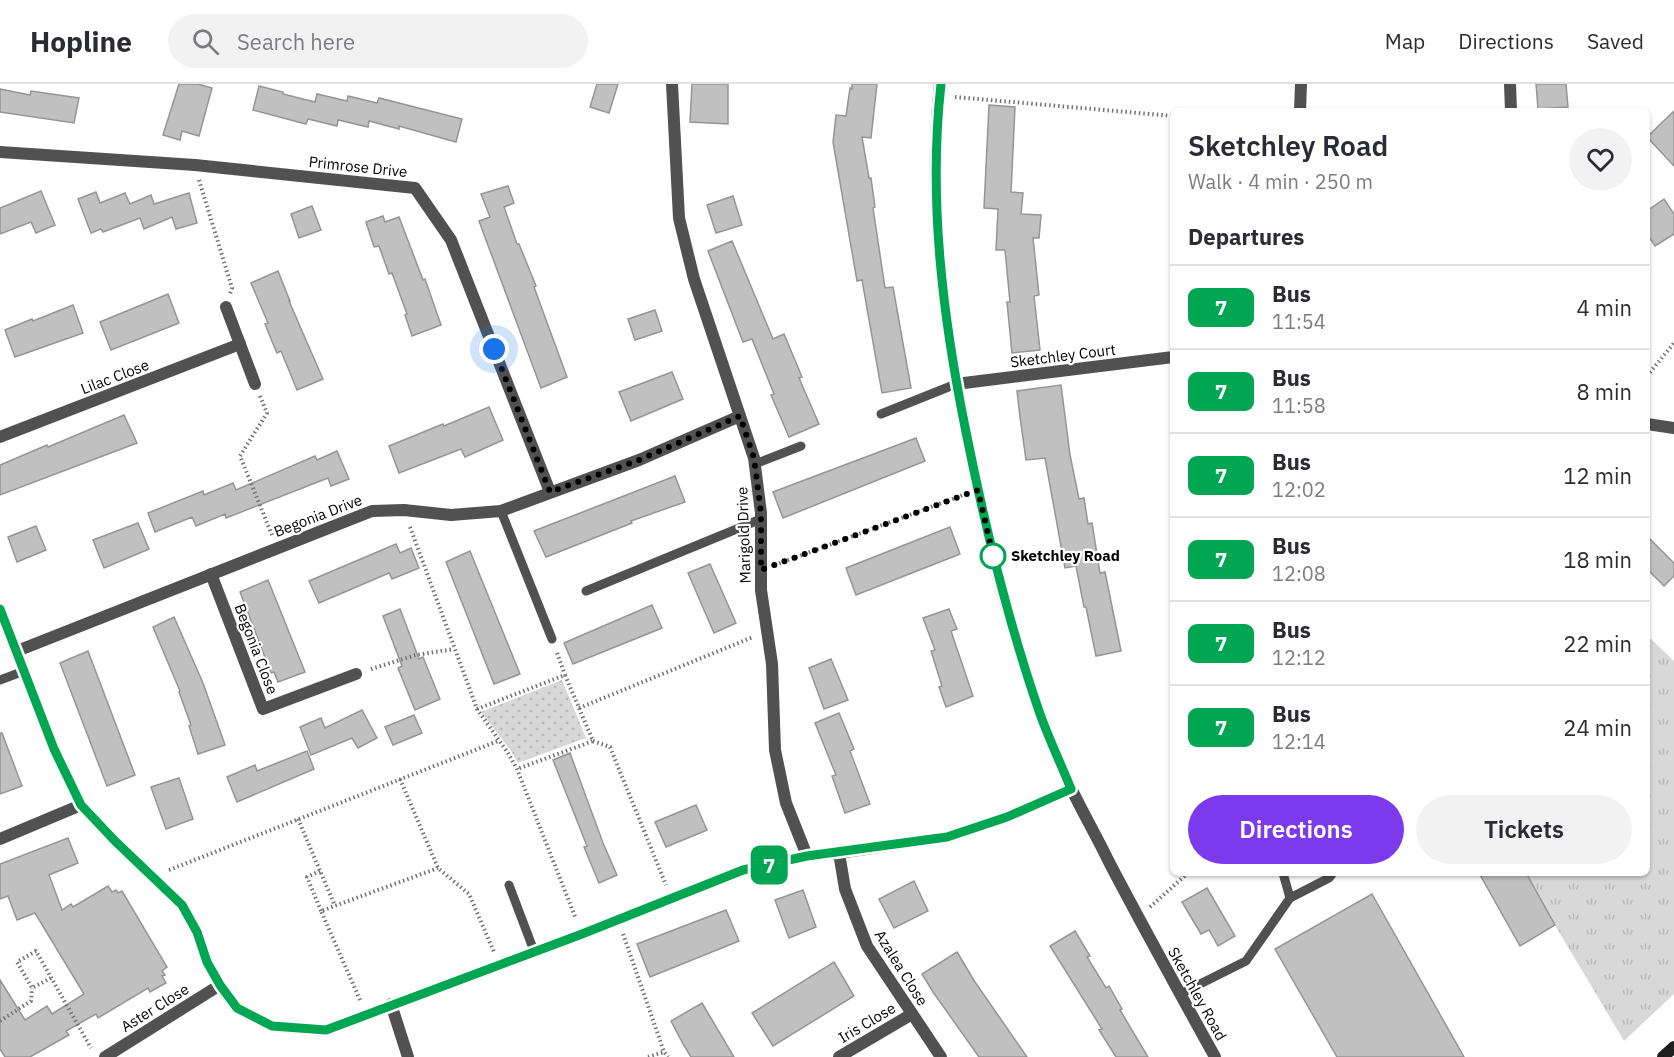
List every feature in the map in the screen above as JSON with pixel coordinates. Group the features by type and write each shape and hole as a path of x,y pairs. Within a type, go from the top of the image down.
{"main road":[{"path":"1663,1057 1674,1047"}],"street":[{"name":"Marigold Drive","path":"672,84 679,218 694,279 755,464 761,519 761,590 772,664 775,750 786,803 807,856"},
{"path":"1300,108 1301,84"},
{"path":"1510,84 1511,108"},
{"name":"Sketchley Road","path":"940,90 936,188 942,282 956,384 997,571 1041,716 1071,789 1215,1057"},
{"name":"Primrose Drive","path":"0,152 195,165 415,188 451,240 550,492"},
{"path":"226,307 255,384"},
{"name":"Lilac Close","path":"0,437 240,344"},
{"name":"Sketchley Court","path":"956,384 1170,357"},
{"name":"Begonia Drive","path":"17,651 372,511 404,510 451,514 501,511 639,460 740,416"},
{"path":"1650,424 1674,428"},
{"name":"Begonia Close","path":"211,574 263,709 356,674"},
{"path":"0,609 54,749 81,805 182,905 197,932 207,962 237,1008 272,1026 326,1030 582,934 743,870 807,856 947,837 1007,817 1071,789"},
{"path":"0,839 81,805"},
{"name":"Azalea Close","path":"839,853 845,889 867,946 941,1057"},
{"name":"Aster Close","path":"105,1057 121,1053 220,985"},
{"path":"391,1004 408,1057"},
{"name":"Iris Close","path":"839,1057 912,1014"}],"lane":[{"path":"881,414 956,384"},
{"path":"755,464 801,446"},
{"path":"501,511 552,639"},
{"path":"586,591 761,519"},
{"path":"0,680 24,671"},
{"path":"1284,876 1290,898"},
{"path":"1180,994 1246,961 1290,898 1331,876"},
{"path":"509,885 534,951"}],"path":[{"path":"940,90 1170,116"},
{"path":"195,165 232,288 226,307"},
{"path":"1650,372 1674,343"},
{"path":"255,384 267,413 240,456 277,547"},
{"path":"761,570 978,490"},
{"path":"404,510 477,709 517,769 582,934"},
{"path":"579,708 767,632"},
{"path":"552,639 593,741"},
{"path":"356,674 416,655 454,649"},
{"path":"477,709 565,675"},
{"path":"152,876 498,741"},
{"path":"517,769 593,741 610,747 671,898"},
{"path":"400,779 438,868 469,894 499,964"},
{"path":"298,819 334,906"},
{"path":"321,911 438,868"},
{"path":"320,871 307,877 366,1014"},
{"path":"1139,918 1185,876"},
{"path":"618,919 664,1052 668,1057"},
{"path":"0,1021 31,1001 32,988 16,962 36,951 95,1057"},
{"path":"32,988 51,978"},
{"path":"648,1057 664,1052"}],"green space":[{"path":"1650,638 1674,661 1674,994 1624,1041 1526,876 1650,876"},
{"path":"562,680 586,738 518,763 481,712"}],"building":[{"path":"179,84 198,84 212,88 199,136 182,131 180,140 163,135"},
{"path":"597,84 618,84 609,113 590,107"},
{"path":"692,84 728,84 728,124 690,122"},
{"path":"852,84 877,84 871,138 862,137 869,178 871,178 875,207 873,208 885,288 893,287 911,388 882,393 862,280 857,281 833,142 836,115 846,116"},
{"path":"1536,84 1566,84 1568,107 1538,108"},
{"path":"259,86 315,102 317,94 347,101 348,96 377,103 379,98 462,119 456,142 399,126 399,129 369,121 368,127 338,120 337,126 308,119 306,124 253,110"},
{"path":"0,89 30,95 31,91 79,98 74,123 0,112"},
{"path":"989,105 1015,107 1011,192 1023,193 1021,214 1041,215 1039,238 1033,238 1039,295 1034,296 1040,350 1012,353 1005,250 996,250 998,209 984,208"},
{"path":"1674,111 1674,166 1650,140 1650,134"},
{"path":"508,186 514,203 504,207 517,244 519,244 536,286 534,287 567,377 541,388 479,221 490,217 481,194"},
{"path":"41,191 55,225 36,233 31,222 0,234 0,208"},
{"path":"96,192 100,203 125,193 130,204 151,195 154,204 189,193 197,223 176,229 172,217 144,229 140,218 103,232 101,229 91,233 78,199"},
{"path":"733,196 742,225 716,233 707,205"},
{"path":"1664,199 1674,214 1674,234 1655,246 1650,238 1650,209"},
{"path":"312,206 321,230 299,238 291,214"},
{"path":"383,216 385,222 399,217 441,325 412,336 405,315 407,314 392,273 389,274 379,246 374,247 366,222"},
{"path":"732,241 773,339 784,334 802,377 799,378 819,424 789,437 771,395 774,394 752,339 743,342 708,251"},
{"path":"278,271 323,379 297,390 281,351 277,353 265,324 268,323 251,283"},
{"path":"168,294 179,323 111,350 100,322"},
{"path":"73,305 83,333 15,357 5,330"},
{"path":"655,310 662,331 635,340 628,319"},
{"path":"672,372 683,399 631,421 619,392"},
{"path":"1061,385 1070,455 1079,499 1084,498 1088,524 1092,523 1100,573 1105,572 1121,651 1096,656 1076,566 1065,568 1045,458 1026,460 1020,417 1017,391"},
{"path":"489,407 503,440 465,457 461,449 399,473 389,446"},
{"path":"124,415 137,443 0,495 0,465"},
{"path":"916,438 925,461 783,518 773,492"},
{"path":"337,451 349,479 331,486 328,478 226,518 225,514 196,526 192,517 155,532 148,513 203,491 204,495 233,483 236,490 315,456 317,460"},
{"path":"675,476 685,502 631,521 632,523 546,557 534,531"},
{"path":"138,523 149,549 104,568 93,540"},
{"path":"36,526 46,550 17,562 8,537"},
{"path":"950,527 960,554 856,595 846,568"},
{"path":"1650,539 1674,563 1674,576 1664,586 1650,572"},
{"path":"396,544 400,553 411,548 419,568 392,579 389,573 319,603 309,581"},
{"path":"470,551 520,674 494,684 446,562"},
{"path":"710,564 736,623 714,633 688,573"},
{"path":"268,580 305,672 278,682 274,672 271,673 240,592"},
{"path":"652,605 662,628 573,664 564,643"},
{"path":"400,609 419,659 423,657 440,699 415,710 398,668 402,666 383,616"},
{"path":"949,609 957,629 951,631 973,696 946,707 931,651 935,650 923,618"},
{"path":"174,617 203,683 225,745 198,754 180,691 153,627"},
{"path":"88,651 135,775 107,786 60,663"},
{"path":"831,659 848,700 824,709 809,668"},
{"path":"362,710 377,738 358,748 352,738 311,755 300,727 321,718 325,728"},
{"path":"839,713 854,749 850,751 870,804 845,813 832,776 836,775 815,723"},
{"path":"414,715 422,733 393,745 385,727"},
{"path":"0,733 2,733 22,786 0,794"},
{"path":"307,751 314,769 237,802 227,777 255,765 257,771"},
{"path":"570,753 617,875 599,883 553,760"},
{"path":"179,778 193,819 166,829 151,787"},
{"path":"696,805 707,830 666,847 655,822"},
{"path":"68,838 78,863 49,875 62,910 71,904 73,907 108,886 112,892 122,891 167,967 162,971 166,983 150,992 148,988 98,1018 96,1014 66,1031 69,1035 30,1057 5,1057 0,1049 0,980 25,1020 47,1006 52,1014 84,994 35,913 17,920 8,896 0,899 0,864"},
{"path":"1481,876 1528,876 1555,925 1520,946"},
{"path":"914,881 928,911 894,928 879,899"},
{"path":"1207,888 1235,936 1218,946 1209,930 1201,934 1182,902"},
{"path":"803,890 816,927 789,938 775,900"},
{"path":"1372,894 1464,1057 1337,1057 1275,949"},
{"path":"726,910 739,941 650,977 637,944"},
{"path":"1075,931 1090,956 1087,957 1106,988 1109,986 1122,1009 1120,1010 1148,1057 1116,1057 1099,1030 1102,1029 1050,946"},
{"path":"957,952 1027,1057 979,1057 933,992 922,974"},
{"path":"834,962 854,996 773,1046 752,1013"},
{"path":"702,1003 734,1057 691,1057 683,1044 671,1021"}],"bus line":[{"name":"7","path":"0,609 54,749 81,805 182,905 197,932 207,962 237,1008 272,1026 326,1030 582,934 743,870 807,856 947,837 1007,817 1071,789 1041,716 997,571 956,384 942,282 936,188 941,84"}],"place":[{"name":"Sketchley Road","path":"993,556"}],"route":[{"path":"494,349 550,492 639,460 740,416 754,458 761,513 761,570 978,490 993,556"}]}
